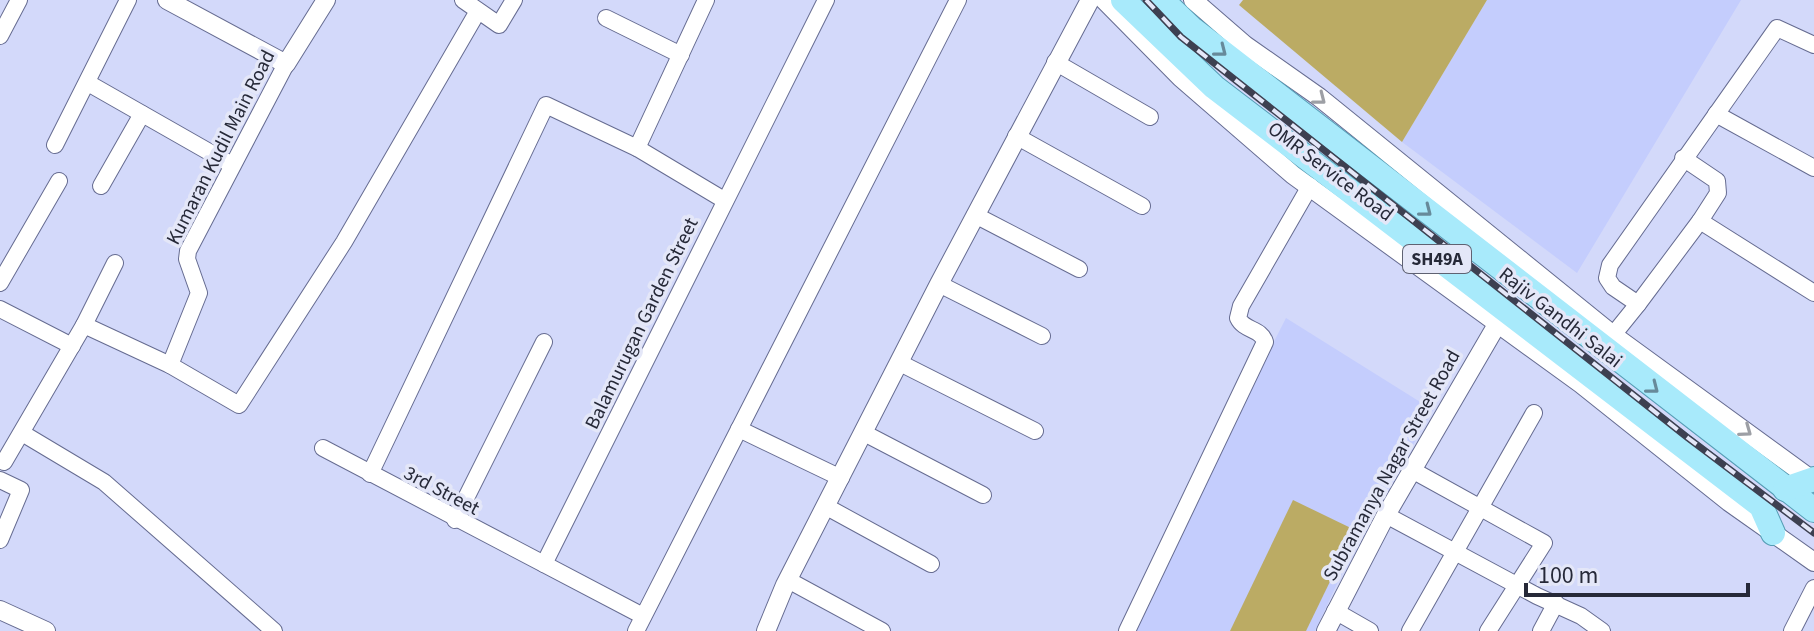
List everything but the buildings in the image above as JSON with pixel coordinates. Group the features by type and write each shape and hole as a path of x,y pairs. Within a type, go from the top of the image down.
{"main road":[{"name":"Rajiv Gandhi Salai","path":"1123,0 1214,87 1501,317 1761,506 1773,533"},
{"name":"Rajiv Gandhi Salai","path":"1162,0 1216,47 1814,510"},
{"path":"1785,489 1813,480"}],"street":[{"path":"0,36 19,0"},
{"path":"55,145 128,0"},
{"path":"167,0 286,64"},
{"name":"Kumaran Kudil Main Road","path":"170,365 199,293 187,259 188,251 286,64 326,0"},
{"path":"463,0 499,25 514,0"},
{"path":"637,148 706,0"},
{"name":"Balamurugan Garden Street","path":"544,564 826,0"},
{"path":"544,564 640,624 958,0"},
{"path":"766,631 825,506 1016,136 1090,0"},
{"name":"OMR Service Road","path":"1104,0 1181,78 1310,186 1501,317 1773,533 1814,562"},
{"path":"1193,0 1245,45 1319,97 1613,335 1813,480"},
{"path":"84,325 170,365 239,405 344,242 478,11"},
{"path":"606,18 681,55"},
{"path":"1638,304 1613,287 1607,278 1610,265 1777,28 1814,45"},
{"path":"1055,62 1150,117"},
{"path":"88,83 232,165"},
{"path":"370,474 546,105 637,148 724,200"},
{"path":"101,186 142,114"},
{"path":"1716,114 1814,168"},
{"path":"1016,136 1142,206"},
{"path":"1613,335 1718,193 1717,181 1683,158"},
{"path":"0,283 59,181"},
{"path":"1127,631 1265,342 1260,333 1240,324 1241,306 1310,186"},
{"path":"975,215 1079,269"},
{"path":"1700,221 1814,293"},
{"path":"4,462 84,325 115,263"},
{"path":"939,284 1042,336"},
{"path":"0,309 72,346"},
{"name":"Subramanya Nagar Street Road","path":"1326,631 1386,515 1501,317"},
{"path":"455,520 544,342"},
{"path":"900,363 1035,431"},
{"path":"1410,631 1534,413"},
{"path":"739,429 841,478"},
{"path":"22,433 104,482 274,631"},
{"path":"864,433 983,495"},
{"name":"3rd Street","path":"323,448 455,520 544,564"},
{"path":"1412,470 1544,543 1488,631"},
{"path":"0,480 21,490 0,540"},
{"path":"825,506 931,564"},
{"path":"1386,515 1516,585 1556,603 1602,631"},
{"path":"788,580 882,631"},
{"path":"1792,631 1814,588"},
{"path":"1541,631 1556,603"},
{"path":"0,610 46,631"},
{"path":"1335,611 1370,631"}],"shaded area":[{"path":"1243,0 1487,0 1402,142 1239,5"},
{"path":"1487,0 1741,0 1577,273 1402,142"},
{"path":"1286,318 1433,410 1352,552 1315,631 1127,631"},
{"path":"1293,500 1355,530 1306,631 1230,631"}],"railway":[{"path":"1146,0 1181,37 1688,438 1814,533"}]}
